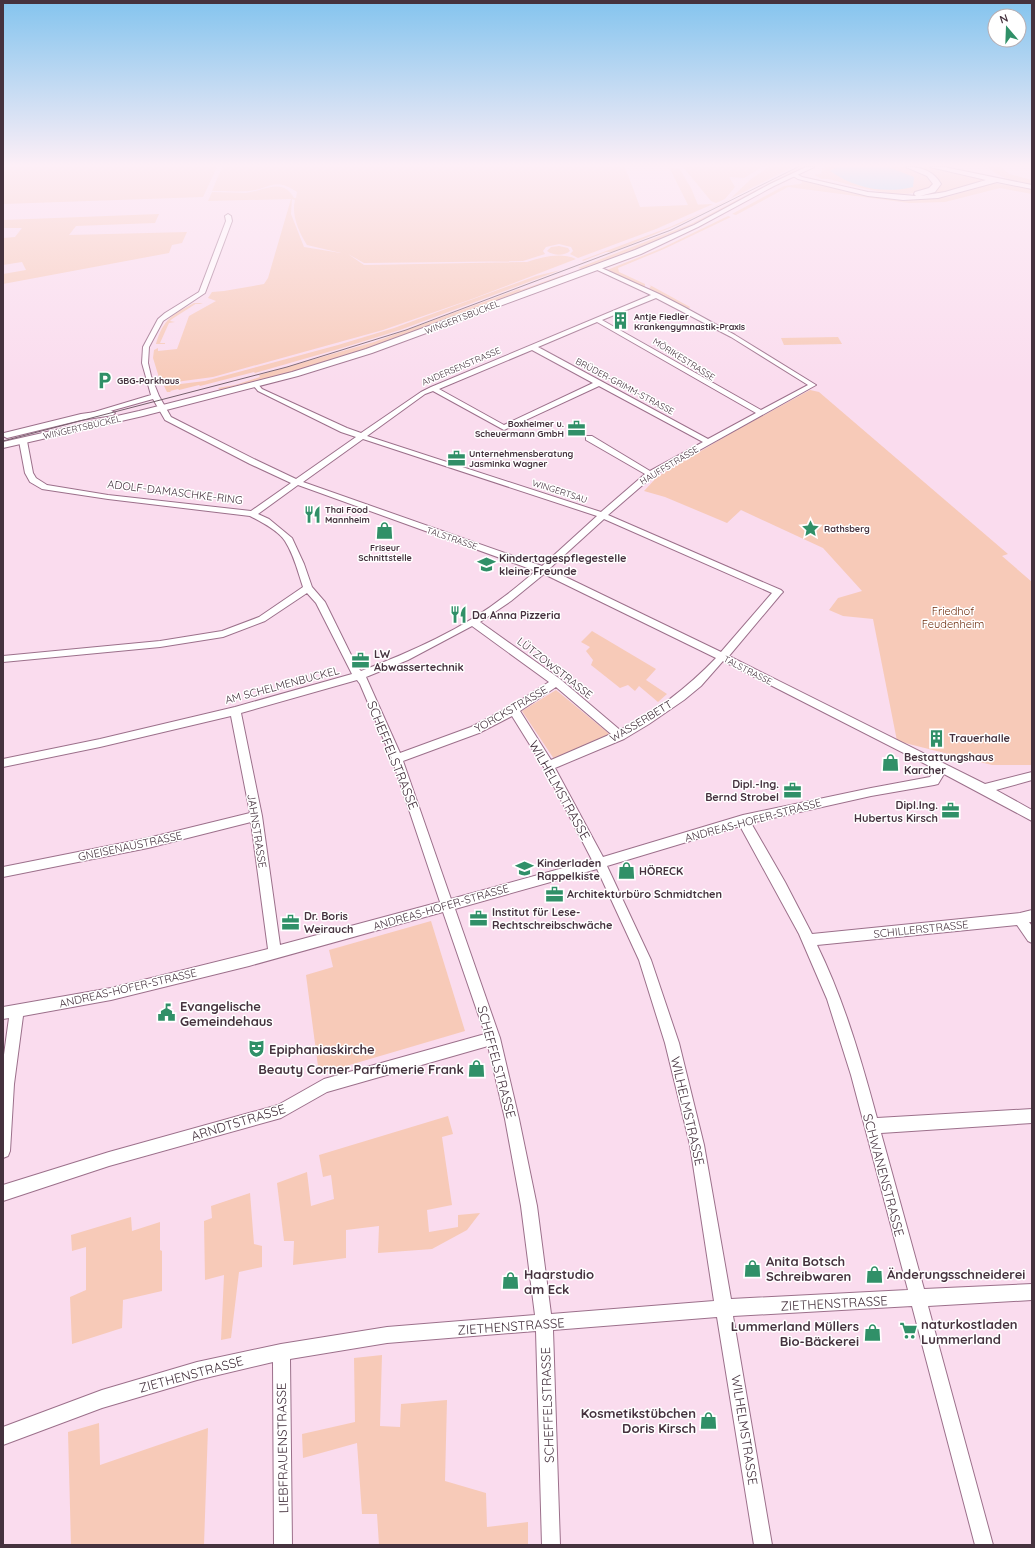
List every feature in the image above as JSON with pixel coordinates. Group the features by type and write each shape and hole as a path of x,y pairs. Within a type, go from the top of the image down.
{"street":[{"name":"TALSTRASSE","path":"222,239 202,293 160,320 146,347 145,363 156,396 168,418 253,462 296,482 543,570 722,656 984,789 1032,816"},
{"name":"WINGERTSBUCKEL","path":"3,445 23,444 321,366 369,351 667,239"},
{"path":"595,267 657,295"},
{"name":"ANDERSENSTRASSE","path":"252,514 423,393 657,295"},
{"name":"HAUFFSTRASSE","path":"543,570 602,515 650,474 813,385 732,336 657,295"},
{"name":"MÖRIKESTRASSE","path":"597,320 630,337 722,393 761,413"},
{"name":"BRÜDER-GRIMM-STRASSE","path":"532,347 708,442"},
{"path":"433,388 504,428 599,383"},
{"name":"WINGERTSAU","path":"255,384 260,390 344,430 416,455 602,515 778,592 722,656"},
{"name":"WINGERTSBUCKEL","path":"3,436 81,417 156,396"},
{"name":"WINGERTSBUCKEL","path":"81,417 138,409 162,408"},
{"path":"589,438 650,474"},
{"name":"ADOLF-DAMASCHKE-RING","path":"23,444 29,473 33,480 45,487 108,497 252,514 266,521 288,538 300,564 308,588"},
{"name":"AM SCHELMENBUCKEL","path":"3,763 100,744 235,711 359,676 405,658 473,622 508,599 543,570"},
{"path":"3,659 160,644 223,634 262,619 308,588"},
{"name":"SCHEFFELSTRASSE","path":"308,588 320,602 353,669 364,682 397,759 493,1038 512,1119 529,1206 544,1323 551,1545"},
{"name":"LÜTZOWSTRASSE","path":"473,622 556,682 620,736"},
{"name":"WASSERBETT","path":"549,766 620,736 662,711 696,683 722,656"},
{"name":"YORCKSTRASSE","path":"397,759 475,730 514,710 556,682"},
{"name":"WILHELMSTRASSE","path":"514,710 549,766 600,863 645,960 672,1043 697,1145 763,1545"},
{"name":"JAHNSTRASSE","path":"235,711 256,816 275,952"},
{"name":"ANDREAS-HOFER-STRASSE","path":"10,1012 111,994 275,952 600,863 743,820 871,792 934,781 941,768"},
{"path":"984,789 1032,776"},
{"name":"GNEISENAUSTRASSE","path":"3,872 148,843 256,816"},
{"name":"SCHWANENSTRASSE","path":"743,820 789,900 809,940 834,998 849,1045 984,1545"},
{"path":"1026,917 1032,937"},
{"name":"SCHILLERSTRASSE","path":"809,940 1026,917"},
{"path":"3,1151 10,1012"},
{"name":"ARNDTSTRASSE","path":"3,1193 109,1159 281,1111 324,1086 493,1038"},
{"path":"871,1126 1032,1116"},
{"name":"ZIETHENSTRASSE","path":"3,1436 102,1399 197,1371 281,1352 386,1335 725,1308 1032,1292"},
{"name":"LIEBFRAUENSTRASSE","path":"281,1352 283,1545"}],"green space":[{"path":"3,239 184,239 182,243 172,245 169,253 3,284 3,274 26,270 22,262 3,265"},
{"path":"279,239 301,239 304,247 341,253 307,245 304,239 628,239 578,258 570,254 573,251 571,247 559,244 546,247 543,251 545,254 523,261 364,263 348,254 364,265 527,262 545,257 558,256 576,259 472,299 383,330 213,377 161,384 153,358 154,350 158,348 158,351 177,349 189,316 216,301 208,298 212,292 264,284 268,278"},
{"path":"637,239 643,239 612,252 606,252 583,261 582,260"},
{"path":"652,239 661,239 582,269 578,268"},
{"path":"680,239 684,239 618,268 619,272 645,284 645,287 607,270"},
{"path":"559,246 568,248 570,251 559,255 547,251 551,247"},
{"path":"561,270 400,330 342,348 255,373 254,372 200,386 167,392 164,386 205,381 338,345 394,328 536,276"},
{"path":"563,275 564,276 416,332 326,363 220,390 218,388 235,385 260,377 259,375 374,342 519,289 521,290"},
{"path":"648,284 690,307 689,309 649,289 651,286"},
{"path":"194,303 197,303 170,321 175,322 169,323 160,343 165,344 156,344 162,329 170,318"},
{"path":"838,337 842,344 784,345 781,338"},
{"name":"Friedhof Feudenheim","path":"810,390 819,392 1008,554 1002,556 1032,582 1032,765 992,765 897,741 873,619 843,616 829,610 838,598 862,591 823,548 741,510 727,523 665,497 644,491 657,477 733,432"},
{"path":"592,631 656,669 646,680 667,694 658,702 639,686 635,691 628,685 620,688 591,665 593,660 586,651 590,647 581,642"},
{"path":"556,690 612,736 554,759 522,711"},
{"path":"431,921 465,1031 319,1074 306,975 333,967 329,950"},
{"path":"448,1116 453,1134 442,1137 452,1205 427,1210 429,1232 458,1227 458,1215 480,1213 467,1230 432,1249 378,1253 379,1226 346,1230 346,1258 293,1265 294,1241 284,1241 277,1183 307,1172 311,1206 334,1199 331,1175 323,1177 319,1155"},
{"path":"250,1193 254,1244 262,1246 262,1267 239,1272 231,1338 221,1340 224,1275 205,1280 204,1221 212,1218 211,1206"},
{"path":"131,1217 132,1231 160,1222 162,1291 123,1300 122,1328 72,1344 70,1297 86,1290 86,1247 72,1251 71,1235"},
{"path":"382,1355 380,1426 400,1427 401,1404 447,1400 445,1481 486,1493 487,1527 528,1522 528,1545 379,1545 377,1514 362,1514 357,1443 303,1458 302,1434 355,1422 354,1358"},
{"path":"99,1423 100,1465 208,1428 204,1545 71,1545 68,1432"}],"tram line":[{"path":"3,441 287,367 406,330 647,239"}],"place":[{"name":"Antje Fiedler Krankengymnastik-Praxis","path":"621,321"},
{"name":"GBG-Parkhaus","path":"104,380"},
{"name":"Boxheimer u. Scheuermann GmbH","path":"577,428"},
{"name":"Unternehmensberatung Jasminka Wagner","path":"456,458"},
{"name":"Thai Food Mannheim","path":"312,514"},
{"name":"Rathsberg","path":"811,528"},
{"name":"Friseur Schnittstelle","path":"385,530"},
{"name":"Kindertagespflegestelle kleine Freunde","path":"486,564"},
{"name":"Da Anna Pizzeria","path":"459,615"},
{"name":"LW Abwassertechnik","path":"361,660"},
{"name":"Trauerhalle","path":"936,738"},
{"name":"Bestattungshaus Karcher","path":"891,763"},
{"name":"Dipl.-Ing. Bernd Strobel","path":"792,790"},
{"name":"Dipl.Ing. Hubertus Kirsch","path":"951,811"},
{"name":"Kinderladen Rappelkiste","path":"524,869"},
{"name":"HÖRECK","path":"626,871"},
{"name":"Architekturbüro Schmidtchen","path":"554,894"},
{"name":"Institut für Lese- Rechtschreibschwäche","path":"479,918"},
{"name":"Dr. Boris Weirauch","path":"291,922"},
{"name":"Evangelische Gemeindehaus","path":"167,1013"},
{"name":"Epiphaniaskirche","path":"256,1049"},
{"name":"Beauty Corner Parfümerie Frank","path":"477,1069"},
{"name":"Anita Botsch Schreibwaren","path":"753,1268"},
{"name":"Änderungsschneiderei","path":"874,1274"},
{"name":"Haarstudio am Eck","path":"511,1281"},
{"name":"naturkostladen Lummerland","path":"908,1331"},
{"name":"Lummerland Müllers Bio-Bäckerei","path":"872,1333"},
{"name":"Kosmetikstübchen Doris Kirsch","path":"709,1420"}]}
